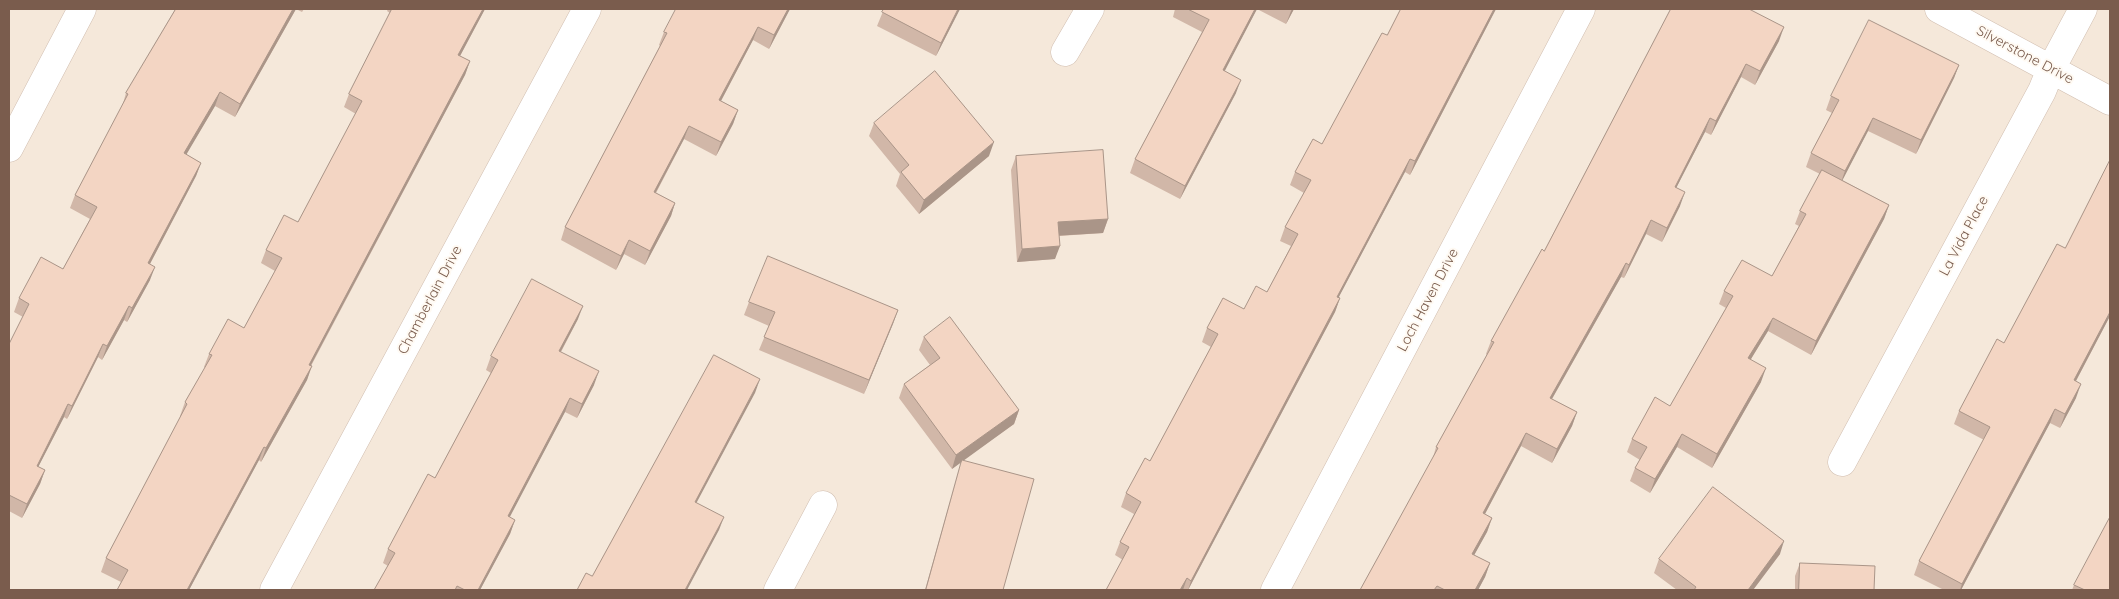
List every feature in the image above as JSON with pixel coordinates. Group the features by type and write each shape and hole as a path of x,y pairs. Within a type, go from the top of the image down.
{"street":[{"path":"9,148 82,9"},
{"name":"Chamberlain Drive","path":"274,590 587,9"},
{"path":"1065,52 1090,9"},
{"name":"Loch Haven Drive","path":"1275,590 1581,9"},
{"name":"Silverstone Drive","path":"1939,9 2110,101"},
{"name":"La Vida Place","path":"1842,462 2042,91 2051,69 2083,9"},
{"path":"778,590 822,505"}],"shaded area":[{"path":"9,9 2110,9 2110,590 9,590"}],"building":[{"path":"176,9 293,9 240,104 220,92 184,153 201,163 148,263 155,267 132,308 129,306 107,346 103,344 72,406 68,404 37,466 45,470 27,504 9,495 9,344 29,304 19,298 41,257 63,269 97,207 75,195 128,94 126,93"},
{"path":"392,9 483,9 458,55 470,61 309,365 312,366 266,448 264,447 187,590 117,590 128,570 106,558 187,404 185,402 212,355 209,354 228,319 244,328 282,258 266,250 284,215 298,222 362,101 349,94"},
{"path":"676,9 788,9 774,35 758,27 719,100 738,110 721,142 689,126 654,192 675,203 650,251 629,240 621,256 565,227 667,33 664,32"},
{"path":"884,9 958,9 941,43 882,12"},
{"path":"1188,9 1255,9 1223,70 1241,80 1185,186 1135,159 1209,20"},
{"path":"1401,9 1494,9 1415,161 1410,159 1337,297 1340,298 1191,581 1187,578 1180,590 1106,590 1129,547 1120,542 1141,502 1126,493 1145,458 1150,461 1218,334 1207,328 1223,298 1244,309 1256,286 1267,292 1298,234 1285,227 1311,180 1295,172 1313,139 1322,144 1382,33 1387,35"},
{"path":"1671,9 1749,9 1784,27 1760,71 1746,64 1716,121 1710,118 1675,187 1685,192 1667,228 1651,220 1629,265 1626,263 1550,398 1577,412 1557,449 1526,433 1483,513 1492,518 1472,554 1490,563 1475,590 1445,590 1437,586 1434,590 1360,590 1494,342 1491,341 1542,249 1544,251"},
{"path":"1869,20 1959,65 1921,140 1873,118 1845,171 1811,153 1839,100 1831,96"},
{"path":"935,71 994,142 924,200 901,172 909,165 874,123"},
{"path":"1103,150 1108,219 1058,222 1060,246 1022,249 1016,156"},
{"path":"2110,160 2110,312 2074,380 2081,384 2065,414 2055,409 1962,584 1919,561 1990,427 1959,411 1997,339 2004,343 2057,244 2065,248"},
{"path":"1822,170 1889,205 1816,341 1773,318 1748,358 1766,368 1717,454 1682,434 1655,479 1635,468 1647,447 1632,439 1655,397 1670,406 1733,296 1724,291 1742,260 1772,276 1806,214 1800,211"},
{"path":"768,256 898,310 869,380 764,337 775,312 749,302"},
{"path":"532,279 583,306 559,351 599,371 582,404 570,398 508,516 515,520 478,590 465,590 457,586 455,590 374,590 395,553 388,549 428,474 435,478 498,360 491,356"},
{"path":"950,317 1019,410 956,455 904,384 940,358 924,337"},
{"path":"714,355 760,379 695,502 724,517 685,590 577,590 586,573 592,576"},
{"path":"962,460 1034,479 1003,590 926,590"},
{"path":"1713,487 1784,541 1748,590 1694,590 1696,587 1659,559"},
{"path":"2110,517 2110,590 2085,590 2074,585"},
{"path":"1800,563 1875,566 1874,590 1799,590"}]}
